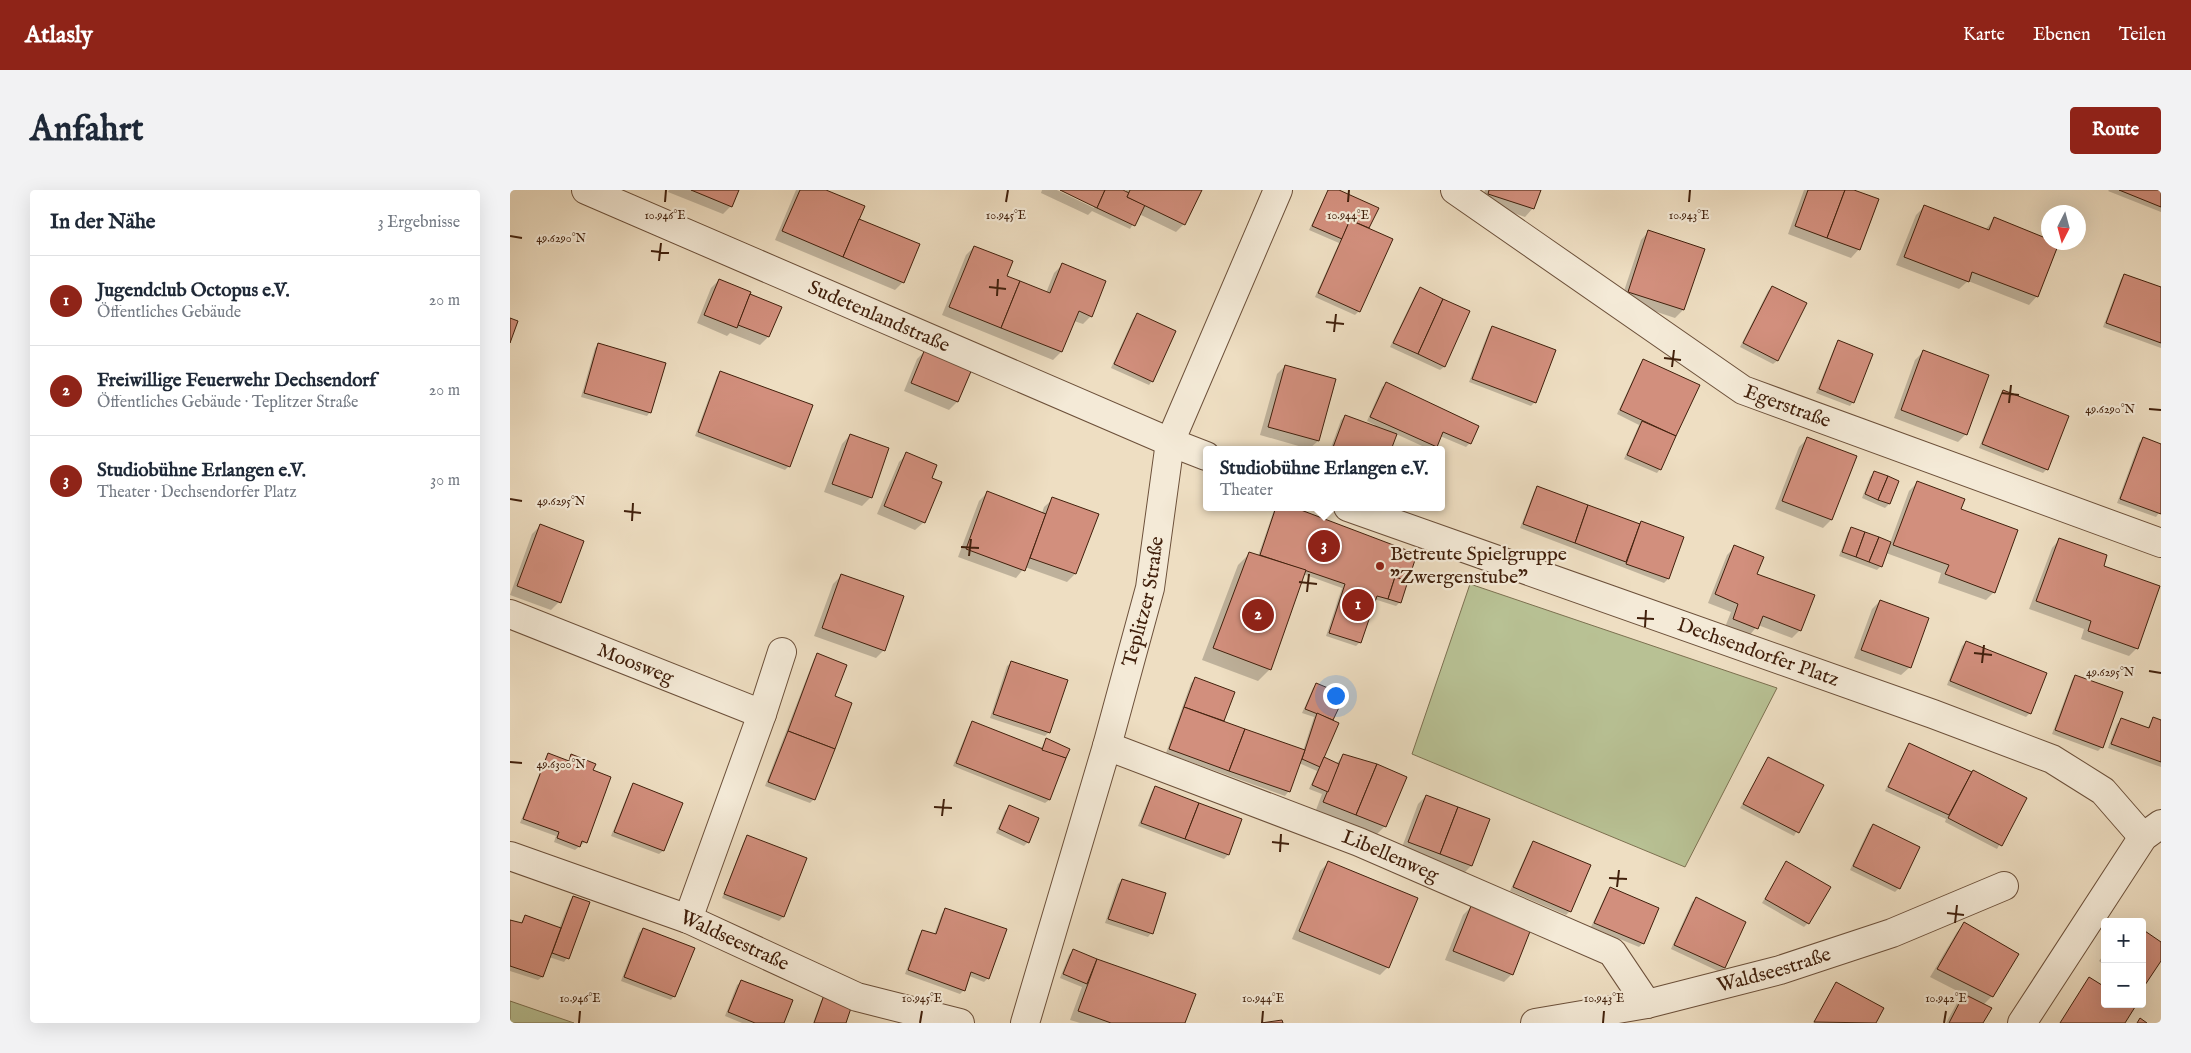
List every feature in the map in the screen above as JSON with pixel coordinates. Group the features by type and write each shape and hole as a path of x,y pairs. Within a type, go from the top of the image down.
{"street":[{"name":"Sudetenlandstraße","path":"586,190 1170,442"},
{"name":"Teplitzer Straße","path":"1024,1023 1107,746 1150,588 1170,442 1278,190"},
{"name":"Egerstraße","path":"1455,190 1743,390 2161,543"},
{"path":"1170,442 1203,455"},
{"name":"Dechsendorfer Platz","path":"1359,511 1933,714 2052,759 2104,791 2152,831"},
{"name":"Moosweg","path":"510,614 762,714"},
{"path":"688,919 762,714 782,652"},
{"name":"Libellenweg","path":"1107,746 1359,842 1612,952 1647,1004"},
{"path":"2022,1023 2152,831"},
{"name":"Waldseestraße","path":"510,856 688,919 857,996 960,1023"},
{"name":"Waldseestraße","path":"1535,1023 1647,1004 1780,970 1883,936 2004,886"}],"green space":[{"path":"1470,584 1777,688 1685,867 1412,754"},
{"path":"510,1001 574,1023 510,1023"}],"building":[{"path":"691,190 739,190 732,207"},
{"path":"800,190 826,190 865,206 843,257 782,231"},
{"path":"1060,190 1105,190 1097,208"},
{"path":"1105,190 1123,190 1129,193 1127,197 1145,205 1135,226 1097,208"},
{"path":"1130,190 1202,190 1185,225 1127,197"},
{"path":"1328,190 1339,190 1379,208 1369,228 1350,220 1342,239 1312,226"},
{"path":"1489,190 1541,190 1534,209 1488,194"},
{"path":"1808,190 1845,190 1827,238 1795,226"},
{"path":"1845,190 1854,190 1879,199 1860,250 1827,238"},
{"path":"2119,190 2161,190 2161,207"},
{"path":"1924,205 1989,230 1994,217 2041,236 2041,250 2056,250 2038,297 1972,272 1969,282 1904,257"},
{"path":"859,219 920,244 904,283 843,257"},
{"path":"1350,220 1393,239 1360,312 1318,293"},
{"path":"1648,230 1705,249 1684,310 1628,292"},
{"path":"974,246 1013,261 1007,276 1020,281 1001,328 949,307"},
{"path":"1062,263 1106,281 1092,317 1079,311 1062,352 1001,328 1020,281 1050,293"},
{"path":"2124,274 2161,287 2161,343 2106,323"},
{"path":"719,279 751,292 737,328 704,315"},
{"path":"1772,286 1807,303 1778,361 1743,343"},
{"path":"1420,287 1443,299 1418,354 1393,343"},
{"path":"750,294 782,307 769,337 738,325"},
{"path":"1443,299 1470,311 1445,367 1418,354"},
{"path":"1137,313 1176,331 1153,382 1114,364"},
{"path":"510,318 518,321 510,343"},
{"path":"1492,326 1556,350 1536,403 1472,379"},
{"path":"1838,340 1873,354 1854,403 1819,389"},
{"path":"598,343 666,363 651,413 584,393"},
{"path":"925,349 972,369 958,402 911,383"},
{"path":"1923,350 1989,375 1967,435 1901,410"},
{"path":"1643,359 1700,385 1676,436 1620,410"},
{"path":"1285,365 1336,379 1319,441 1268,427"},
{"path":"720,371 813,405 790,467 698,432"},
{"path":"1386,382 1479,426 1471,444 1443,432 1437,446 1435,446 1370,417"},
{"path":"2003,390 2069,416 2048,470 1982,444"},
{"path":"1345,415 1397,434 1392,446 1333,446"},
{"path":"1642,421 1676,436 1661,470 1627,455"},
{"path":"850,434 889,448 872,498 832,484"},
{"path":"1807,437 1857,456 1832,520 1782,501"},
{"path":"2143,437 2161,444 2161,514 2120,499"},
{"path":"906,452 937,465 932,478 942,482 925,523 884,506"},
{"path":"1874,471 1888,476 1878,500 1865,494"},
{"path":"1888,476 1899,481 1890,504 1878,500"},
{"path":"1917,481 1965,499 1961,509 2018,530 1995,593 1945,574 1949,565 1893,545"},
{"path":"1537,486 1588,505 1575,543 1523,524"},
{"path":"987,491 1046,514 1025,571 966,549"},
{"path":"1052,497 1099,514 1076,574 1030,558"},
{"path":"1588,505 1640,524 1626,562 1575,543"},
{"path":"1275,511 1304,511 1417,554 1408,581 1395,577 1388,599 1377,596 1361,643 1329,633 1345,584 1260,555"},
{"path":"1641,521 1684,537 1669,579 1626,564"},
{"path":"540,524 584,541 561,603 517,586"},
{"path":"1851,527 1865,532 1856,557 1842,552"},
{"path":"1865,532 1879,537 1869,562 1856,557"},
{"path":"1879,537 1891,542 1882,567 1869,562"},
{"path":"2059,538 2107,555 2104,566 2160,586 2138,649 2088,631 2091,621 2036,601"},
{"path":"1734,545 1764,557 1757,574 1815,595 1801,631 1763,616 1758,629 1733,619 1738,604 1715,594"},
{"path":"1249,552 1306,570 1271,670 1213,648"},
{"path":"841,574 904,596 885,651 822,628"},
{"path":"1395,577 1408,581 1401,603 1388,599"},
{"path":"1880,600 1929,618 1911,668 1861,650"},
{"path":"1966,641 2047,673 2031,714 1950,681"},
{"path":"817,653 847,665 835,696 852,703 835,749 788,731"},
{"path":"1011,661 1068,680 1050,733 993,714"},
{"path":"2075,675 2123,692 2103,748 2055,730"},
{"path":"1195,677 1235,692 1224,721 1184,707"},
{"path":"1316,683 1345,695 1333,720 1305,709"},
{"path":"1184,707 1245,729 1229,771 1169,749"},
{"path":"1317,713 1339,723 1320,767 1302,759"},
{"path":"2153,717 2161,720 2161,762 2111,744 2121,718 2149,728"},
{"path":"972,721 1066,758 1050,800 956,763"},
{"path":"1245,729 1305,750 1290,792 1229,771"},
{"path":"788,731 835,749 815,800 768,782"},
{"path":"1046,738 1070,749 1066,758 1042,750"},
{"path":"1909,743 1972,772 1949,815 1888,787"},
{"path":"548,753 569,761 571,754 596,764 593,770 611,777 587,843 582,841 580,847 557,838 559,832 523,819"},
{"path":"1343,754 1377,764 1356,815 1323,802"},
{"path":"1324,757 1339,764 1328,792 1312,785"},
{"path":"1768,757 1824,785 1799,833 1743,804"},
{"path":"1377,764 1407,777 1386,827 1356,815"},
{"path":"1973,770 2027,798 2002,846 1948,818"},
{"path":"633,783 683,803 664,851 614,832"},
{"path":"1155,786 1199,803 1185,839 1141,823"},
{"path":"1426,795 1458,807 1440,854 1408,842"},
{"path":"1199,803 1242,819 1229,855 1185,839"},
{"path":"1009,805 1039,818 1029,843 999,829"},
{"path":"1458,807 1490,819 1472,866 1440,854"},
{"path":"1873,824 1920,847 1900,889 1853,866"},
{"path":"747,835 807,858 784,917 724,894"},
{"path":"1533,841 1591,865 1571,912 1513,887"},
{"path":"1328,861 1418,898 1389,968 1299,931"},
{"path":"1786,861 1831,887 1809,924 1765,899"},
{"path":"1122,879 1166,893 1153,934 1108,919"},
{"path":"1610,887 1659,908 1644,944 1594,923"},
{"path":"573,896 590,902 569,959 552,953"},
{"path":"1696,897 1746,922 1725,968 1674,945"},
{"path":"1471,906 1531,929 1513,975 1453,951"},
{"path":"945,908 1007,929 989,979 971,972 965,991 908,970 922,930 936,934"},
{"path":"525,915 561,928 543,977 510,966 510,920 522,923"},
{"path":"1964,922 2019,954 1993,997 1937,969"},
{"path":"643,928 695,948 675,997 624,977"},
{"path":"2146,932 2161,942 2161,961 2146,984"},
{"path":"1073,949 1097,959 1087,984 1063,974"},
{"path":"1097,959 1196,994 1185,1023 1111,1023 1078,1011"},
{"path":"2089,977 2101,984 2101,1008 2134,1008 2125,1023 2060,1023"},
{"path":"741,980 793,1000 784,1023 755,1023 728,1012"},
{"path":"1836,982 1884,1008 1876,1023 1814,1022"},
{"path":"1964,994 1992,1008 1983,1023 1949,1023"},
{"path":"824,995 852,1005 846,1023 814,1023"},
{"path":"2140,1018 2147,1023 2137,1023"},
{"path":"1282,1020 1283,1023 1261,1023"}],"place":[{"name":"Studiobühne Erlangen e.V.","path":"1324,546"},
{"name":"Betreute Spielgruppe \"Zwergenstube\"","path":"1380,566"},
{"name":"Jugendclub Octopus e.V.","path":"1358,605"},
{"name":"Freiwillige Feuerwehr Dechsendorf","path":"1258,615"}]}
